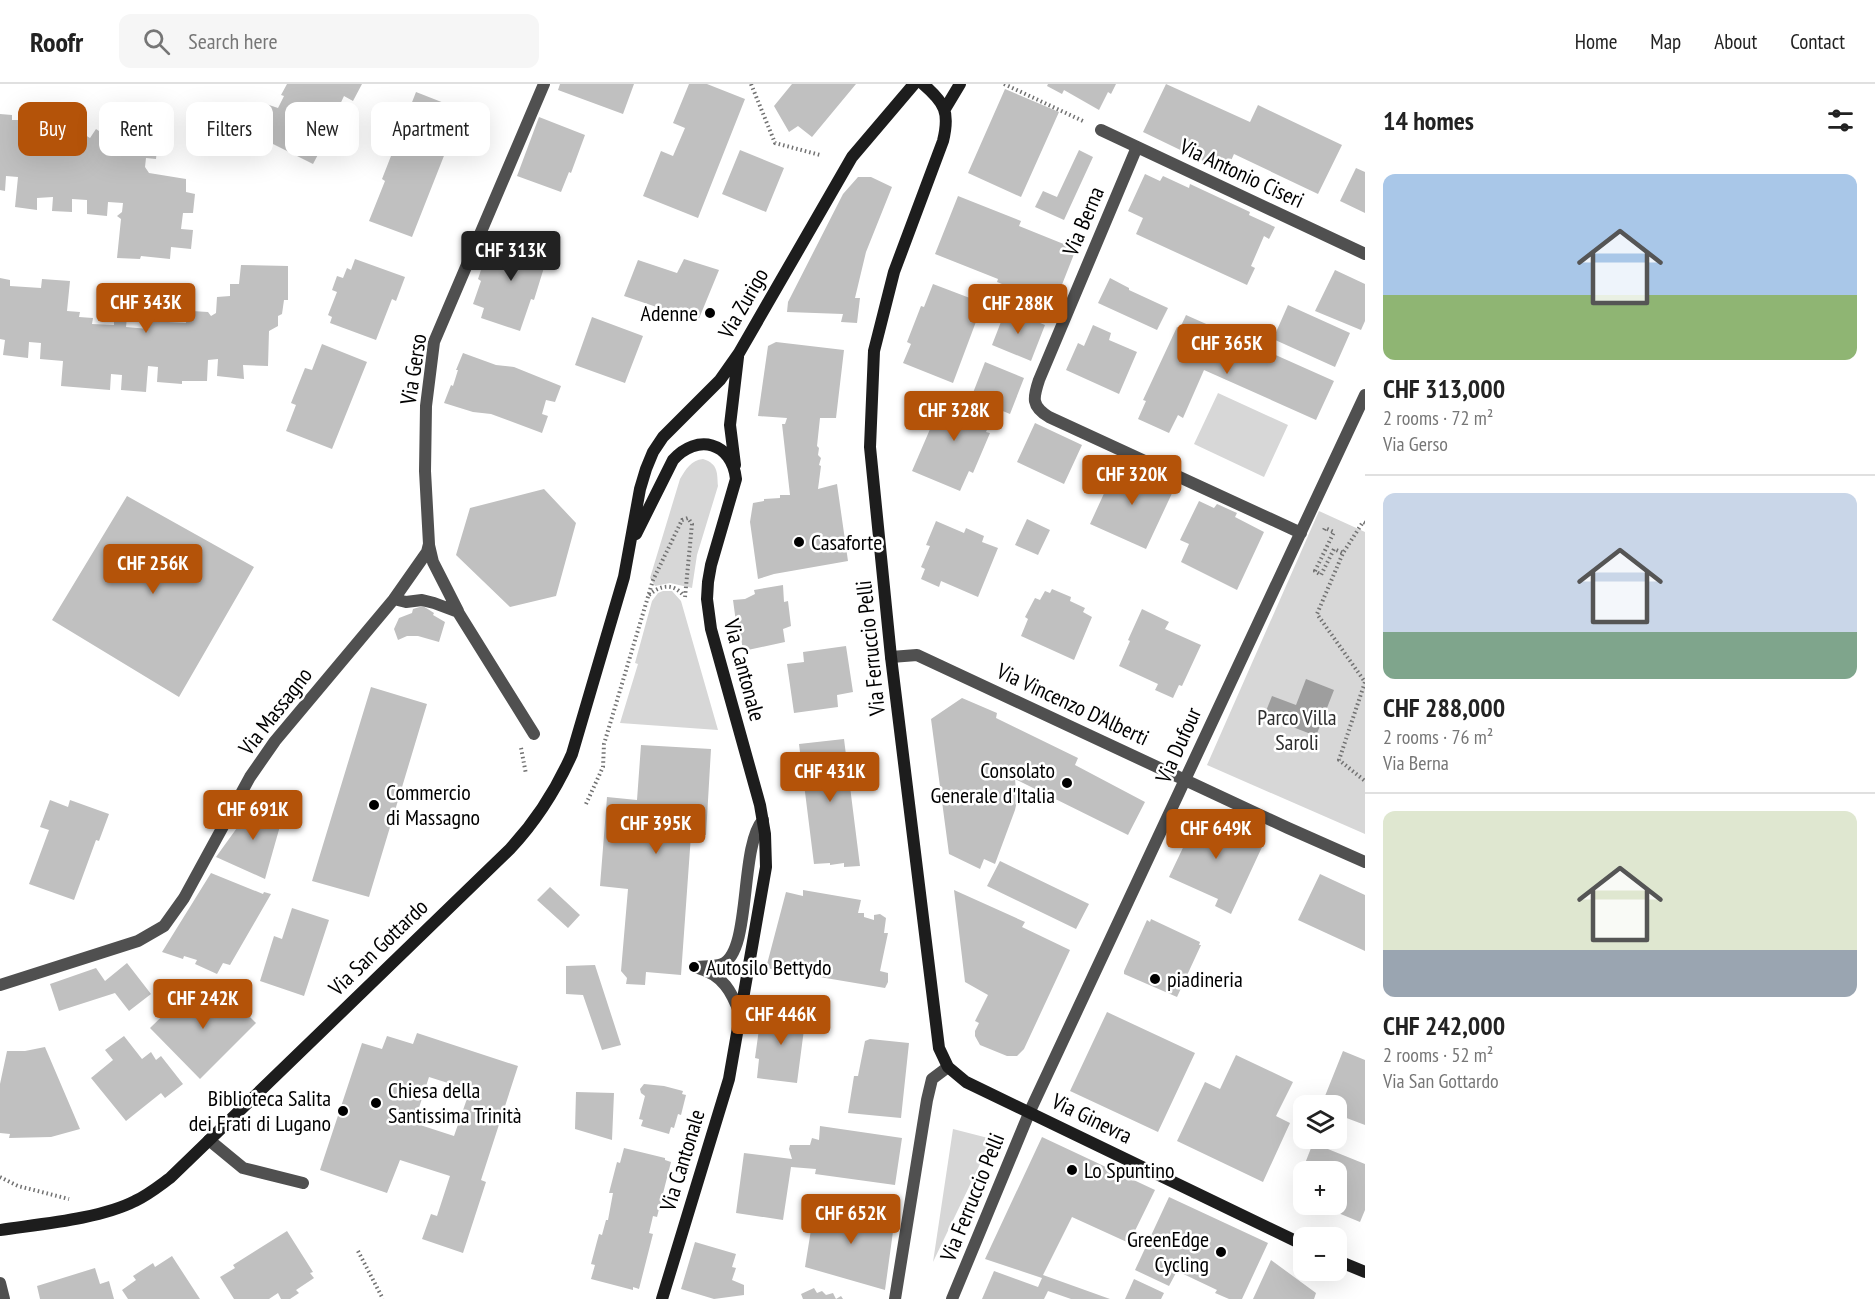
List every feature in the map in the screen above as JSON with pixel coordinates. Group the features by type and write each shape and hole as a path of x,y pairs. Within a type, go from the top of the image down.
{"main road":[{"name":"Via Zurigo","path":"629,549 640,489 653,452 663,437 720,380 739,353 852,157 914,84"},
{"path":"922,84 940,100 945,109 960,84"},
{"name":"Via Ferruccio Pelli","path":"939,1048 891,657 870,447 874,351 894,272 944,141 947,124 945,109"},
{"name":"Via Cantonale","path":"662,1299 729,1079 766,867 767,849 763,820 711,629 707,599 711,565 736,479 730,426 739,353"},
{"path":"629,549 673,460 681,452 690,446 712,445 722,450 730,458 735,468"},
{"name":"Via San Gottardo","path":"0,1230 66,1220 120,1208 144,1196 170,1178 510,849 537,818 560,781 572,754 624,577 629,549"},
{"name":"Via Ginevra","path":"939,1048 948,1066 966,1082 1293,1240"},
{"path":"1347,1265 1365,1272"}],"street":[{"name":"Via Gerso","path":"534,734 458,612 434,562 429,544 425,471 426,406 434,342 543,84"},
{"name":"Via Antonio Ciseri","path":"1101,130 1365,254"},
{"name":"Via Berna","path":"1137,147 1039,380 1035,392 1035,403 1039,411 1049,417 1301,532"},
{"name":"Via Dufour","path":"1030,1111 1365,395"},
{"path":"429,544 427,552 394,599 406,602 422,600 458,612"},
{"name":"Via Massagno","path":"0,985 138,941 164,926 184,898 250,777 275,741 394,599"},
{"name":"Via Vincenzo D'Alberti","path":"891,657 917,655 1365,862"},
{"path":"741,1014 725,983 712,973 694,967 722,964 734,953 752,841 756,828 763,820"},
{"name":"Via Ferruccio Pelli","path":"895,1299 927,1100 932,1079 948,1066"},
{"name":"Via Ferruccio Pelli","path":"952,1299 1030,1111"},
{"path":"209,1140 243,1168 303,1183"},
{"path":"0,1283 4,1299"}],"path":[{"path":"751,84 776,143 820,154"},
{"path":"1004,84 1080,120"},
{"path":"586,804 603,767 604,744 648,596 653,580 682,520 690,518 692,524 685,597 678,589 670,587 656,589 648,596"},
{"path":"1365,523 1363,522 1343,553 1317,614 1365,682 1339,760 1365,782"},
{"path":"1321,536 1325,528 1334,532 1315,571 1321,575 1334,549 1343,553"},
{"path":"0,1177 28,1189 77,1201"},
{"path":"358,1251 383,1299"}],"green space":[{"path":"1218,393 1288,425 1264,477 1194,444"},
{"path":"703,459 715,467 718,486 697,555 692,588 670,583 655,586 650,578 680,479 692,463"},
{"name":"Parco Villa Saroli","path":"1319,511 1365,532 1365,834 1207,765"},
{"path":"672,591 681,601 718,730 620,723 638,664 635,663 652,601 658,593"},
{"path":"953,1129 992,1139 933,1262"}],"shaded area":[{"path":"1306,679 1334,690 1316,736 1264,716 1272,696 1296,705"}],"building":[{"path":"287,84 362,84 353,101 344,96 341,102 285,102 285,150 273,144 273,106 278,108 284,96 281,95"},
{"path":"560,84 634,84 623,114 558,90"},
{"path":"689,84 707,84 745,99 698,218 643,196 661,151 673,156 685,128 673,123"},
{"path":"792,84 856,84 812,137 798,126 789,132 774,106"},
{"path":"1048,84 1116,84 1111,94 1108,92 1099,110 1064,90 1062,94 1047,86"},
{"path":"1166,84 1250,122 1258,105 1342,145 1318,194 1234,154 1226,172 1143,132"},
{"path":"1005,89 1059,112 1021,197 968,173"},
{"path":"416,92 442,102 412,102"},
{"path":"0,114 12,115 12,120 18,120 18,156 87,156 87,136 90,138 96,129 99,131 99,156 156,156 156,159 146,158 145,167 149,173 186,179 186,192 195,194 193,213 183,213 181,229 193,230 191,249 171,247 170,259 141,256 140,259 117,258 121,219 117,216 122,212 123,203 108,202 107,216 87,214 87,200 72,199 72,212 52,211 53,197 37,198 37,210 15,207 18,177 6,176 5,191 0,190"},
{"path":"539,117 585,135 571,173 569,172 561,192 517,176"},
{"path":"740,150 784,168 766,212 722,194"},
{"path":"1079,150 1093,157 1064,220 1035,207 1043,191 1057,197"},
{"path":"297,156 317,156 313,164"},
{"path":"391,156 444,156 412,237 369,221 385,181 382,179"},
{"path":"1356,168 1365,172 1365,213 1340,201"},
{"path":"1145,174 1160,181 1163,176 1189,188 1190,184 1250,212 1249,215 1275,227 1269,239 1264,236 1251,266 1255,268 1247,285 1136,234 1143,218 1128,211"},
{"path":"858,177 871,177 892,187 866,252 855,298 860,298 857,323 841,322 843,314 787,312 788,302 843,194"},
{"path":"958,196 1021,221 1019,226 1076,249 1054,305 997,282 998,279 935,254"},
{"path":"512,235 550,248 534,300 531,299 520,331 481,318 484,308 473,304 481,281 478,279 484,261 490,263 498,241 509,245"},
{"path":"355,259 405,277 396,301 392,299 376,340 330,323 332,317 328,315 337,292 332,290 337,276 343,278 347,268 351,270"},
{"path":"684,259 719,270 698,321 624,296 638,260 677,273"},
{"path":"241,265 288,266 288,300 284,300 282,314 278,316 278,326 269,331 268,366 243,365 244,379 217,376 218,359 208,360 207,381 182,381 182,384 157,382 158,367 148,366 146,392 121,390 122,375 111,374 110,390 61,386 63,361 40,359 41,343 29,342 28,358 3,355 5,340 0,339 0,278 10,280 10,286 41,288 42,279 70,281 67,311 80,312 79,317 93,318 92,324 114,325 114,316 127,317 126,327 149,329 149,321 186,323 185,314 192,311 208,312 211,316 216,313 217,297 230,296 230,284 239,284"},
{"path":"1335,270 1365,284 1365,321 1361,330 1315,311"},
{"path":"1110,278 1129,290 1168,308 1157,330 1098,303"},
{"path":"933,284 983,303 953,383 903,363 911,344 907,342 921,306 924,307"},
{"path":"1288,305 1350,333 1335,367 1273,339"},
{"path":"1006,309 1045,325 1031,361 992,345"},
{"path":"1186,315 1334,381 1316,420 1204,370 1183,418 1178,415 1169,433 1138,419 1146,401 1143,400 1177,327 1180,328"},
{"path":"592,317 643,336 625,383 575,365"},
{"path":"1093,325 1111,333 1109,340 1137,352 1119,394 1066,370 1078,343 1084,346"},
{"path":"776,342 844,350 836,418 820,418 817,446 818,455 821,458 818,489 837,484 848,561 758,579 750,522 753,503 764,501 764,499 780,498 780,495 790,495 782,424 785,424 787,418 758,416 768,346"},
{"path":"322,344 367,362 332,449 286,431 296,405 291,403 305,368 312,370"},
{"path":"463,353 496,365 514,367 561,386 555,402 546,400 542,414 548,416 542,433 491,414 473,412 444,403 451,385 453,386"},
{"path":"985,362 1024,378 1010,414 971,398"},
{"path":"946,392 994,413 986,432 990,433 973,473 969,471 960,491 912,471"},
{"path":"1035,423 1082,445 1064,484 1017,462"},
{"path":"1118,463 1174,489 1146,549 1090,524"},
{"path":"544,489 576,523 556,596 510,607 456,555 470,508"},
{"path":"127,496 254,567 179,697 52,620"},
{"path":"1199,501 1214,508 1217,504 1237,513 1235,517 1264,532 1237,590 1181,562 1189,544 1180,540"},
{"path":"1027,519 1050,530 1038,555 1015,545"},
{"path":"936,521 964,533 966,528 984,536 982,542 998,548 978,597 941,581 939,587 921,579 925,569 921,567 930,546 926,545"},
{"path":"783,585 784,602 788,601 791,626 783,629 785,642 743,651 741,637 738,637 733,600 745,599 755,594 754,590"},
{"path":"1052,589 1071,597 1070,601 1085,608 1083,612 1092,617 1074,660 1021,636 1028,619 1025,617 1035,598 1040,600 1045,591 1050,593"},
{"path":"423,606 445,622 439,642 418,636 407,636 398,640 394,629 399,618"},
{"path":"1142,609 1169,622 1165,629 1201,645 1182,686 1179,685 1173,698 1155,690 1158,684 1119,666"},
{"path":"846,646 853,692 837,695 838,707 794,713 787,664 804,662 803,652"},
{"path":"371,687 427,704 369,897 312,881"},
{"name":"Consolato Generale d'Italia","path":"962,698 997,713 996,718 1078,758 1075,765 1145,802 1128,835 1015,779 1017,801 1015,810 995,864 984,859 980,869 949,854 931,719"},
{"path":"844,739 860,866 844,867 844,863 814,864 799,744"},
{"path":"641,745 711,749 706,835 691,835 681,975 646,972 645,985 626,984 627,978 621,971 628,889 600,886 607,797 637,800"},
{"path":"50,800 68,807 70,800 109,814 99,841 96,840 74,900 29,884 49,830 40,827"},
{"path":"257,800 282,819 265,879 216,857"},
{"path":"1201,810 1248,832 1245,839 1262,847 1231,914 1215,906 1218,899 1169,877"},
{"path":"1000,861 1089,904 1076,929 987,886"},
{"path":"211,873 263,894 264,892 271,894 230,965 223,963 217,974 195,964 197,960 184,956 183,959 162,952"},
{"path":"1320,874 1365,895 1365,951 1298,920"},
{"path":"550,887 580,915 568,928 537,900"},
{"path":"803,890 861,900 858,913 864,913 864,917 874,920 874,915 880,914 886,918 884,933 888,933 880,971 888,973 885,988 766,968 786,892 803,896"},
{"path":"954,890 1025,922 1022,927 1070,950 1024,1049 1017,1056 1007,1056 980,1045 975,1036 979,1023 975,1021 988,995 965,982"},
{"path":"292,908 329,920 304,996 260,981 274,936 282,939"},
{"path":"1151,919 1200,942 1199,945 1201,945 1177,997 1124,974 1147,920 1150,922"},
{"path":"127,963 151,994 129,1011 115,993 59,1011 50,984 96,968 105,981"},
{"path":"595,965 621,1045 602,1050 583,995 566,994 566,966"},
{"path":"189,990 206,1008 223,990 256,1023 200,1079 150,1028"},
{"path":"768,1009 806,1014 797,1083 757,1078 759,1059 755,1058 759,1029 766,1030"},
{"path":"1107,1012 1195,1053 1158,1132 1070,1091"},
{"path":"417,1033 518,1066 481,1180 486,1182 463,1253 422,1239 431,1214 437,1216 450,1176 400,1160 387,1193 320,1170 362,1043 382,1049 387,1036 413,1044","holes":["429,1077 470,1090 454,1136 414,1123"]},
{"path":"124,1036 142,1059 151,1052 156,1060 161,1056 183,1084 165,1098 161,1093 126,1121 91,1078 113,1060 105,1050"},
{"path":"870,1039 909,1043 901,1118 848,1113 854,1076 858,1076 865,1041"},
{"path":"45,1047 80,1129 51,1137 9,1138 10,1134 0,1133 0,1084 7,1051 25,1051"},
{"path":"1343,1051 1365,1060 1365,1125 1347,1118 1347,1095 1325,1095"},
{"path":"1236,1055 1293,1082 1276,1116 1290,1123 1263,1182 1177,1141 1205,1082 1220,1089"},
{"path":"644,1084 664,1086 683,1091 682,1094 686,1095 681,1115 678,1114 674,1128 671,1127 669,1134 641,1126 643,1120 639,1119 645,1096 640,1089"},
{"path":"576,1092 614,1093 612,1140 575,1129"},
{"path":"820,1126 902,1138 895,1185 815,1174 816,1169 791,1167 783,1220 736,1213 744,1153 792,1159 790,1145 810,1145 812,1138 819,1140"},
{"path":"1042,1137 1155,1190 1129,1243 1072,1217 1043,1275 1110,1299 1071,1299 1048,1291 1044,1299 982,1299 994,1271 1038,1287 1042,1278 985,1259"},
{"path":"624,1148 665,1158 671,1162 657,1217 653,1216 649,1233 653,1234 639,1289 633,1287 633,1290 591,1279 595,1265 591,1264 599,1234 602,1235 606,1220 608,1220 613,1193 609,1193 617,1162 620,1163"},
{"path":"1311,1149 1328,1149 1365,1164 1365,1210 1360,1222 1343,1215 1347,1215 1347,1161 1306,1161"},
{"path":"1169,1197 1268,1243 1242,1299 1229,1299 1215,1293 1217,1290 1177,1271 1169,1286 1135,1270"},
{"path":"815,1205 895,1217 885,1290 805,1267"},
{"path":"287,1231 313,1272 310,1273 314,1278 296,1290 299,1293 290,1299 281,1299 278,1293 269,1299 234,1299 220,1277 235,1268 233,1265"},
{"path":"695,1242 736,1254 732,1267 736,1268 732,1280 744,1285 744,1295 714,1299 681,1289"},
{"path":"172,1256 200,1299 128,1299 122,1290 136,1280 133,1276 153,1263 155,1267"},
{"path":"1271,1260 1293,1276 1293,1281 1300,1281 1316,1293 1314,1299 1253,1299"},
{"path":"95,1268 100,1284 109,1281 114,1299 40,1299 37,1286"},
{"path":"1134,1279 1164,1293 1161,1299 1125,1299"},
{"path":"814,1288 817,1293 822,1291 826,1295 833,1293 836,1299 803,1299 801,1294"}],"place":[{"name":"Adenne","path":"710,313"},
{"name":"Casaforte","path":"799,542"},
{"name":"Consolato Generale d'Italia","path":"1067,783"},
{"name":"Commercio di Massagno","path":"374,805"},
{"name":"Autosilo Bettydo","path":"694,967"},
{"name":"piadineria","path":"1155,979"},
{"name":"Chiesa della Santissima Trinità","path":"376,1103"},
{"name":"Biblioteca Salita dei Frati di Lugano","path":"343,1111"},
{"name":"Lo Spuntino","path":"1072,1170"},
{"name":"GreenEdge Cycling","path":"1221,1252"}]}
